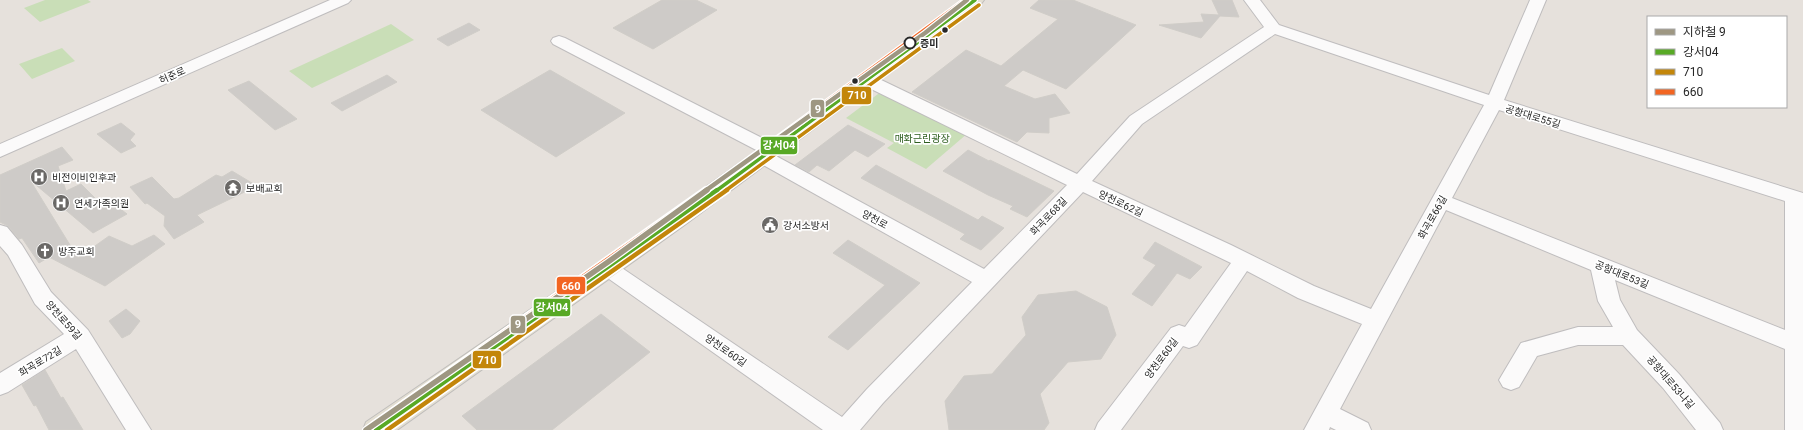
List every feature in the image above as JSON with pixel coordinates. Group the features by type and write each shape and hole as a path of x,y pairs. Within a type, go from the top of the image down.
{"main road":[{"path":"376,430 609,269 869,81 975,0"}],"street":[{"name":"허준로","path":"0,151 343,0"},
{"path":"1252,0 1273,28"},
{"name":"화곡로66길","path":"1320,422 1494,103 1538,0"},
{"name":"공항대로55길","path":"1273,28 1494,103 1799,199 1800,346 1797,430"},
{"name":"화곡로68길","path":"844,430 1079,183 1136,120 1273,28"},
{"name":"양천로","path":"559,41 622,72 680,104 986,280"},
{"name":"양천로62길","path":"869,81 1079,183 1244,260 1306,292 1376,320"},
{"name":"공항대로53길","path":"1441,201 1800,346"},
{"name":"양천로59길","path":"0,232 15,250 43,298 80,336 139,430"},
{"name":"양천로60길","path":"1107,430 1179,334 1189,340 1244,260"},
{"name":"공항대로53나길","path":"1601,266 1609,301 1629,336 1671,381 1711,430"},
{"name":"양천로60길","path":"609,269 844,430"},
{"name":"화곡로72길","path":"0,385 80,336"},
{"path":"1511,380 1529,349 1578,336 1629,336"},
{"path":"1320,422 1359,430"}],"green space":[{"path":"45,0 88,0 91,2 40,22 24,8"},
{"path":"391,24 414,40 312,88 289,71"},
{"path":"62,48 75,61 32,79 19,64"},
{"name":"매화근린광장","path":"882,91 968,133 926,169 887,148 894,143 846,118"}],"building":[{"path":"662,0 696,0 717,10 653,49 613,28"},
{"path":"1039,0 1073,0 1136,25 1066,89 1023,70 1004,86 1035,99 1055,94 1070,113 1049,118 1049,133 1027,132 1017,142 912,92 966,50 1001,66 1058,19 1030,8"},
{"path":"1212,0 1232,0 1239,17 1220,16 1201,38 1159,25 1204,22 1201,14 1219,15"},
{"path":"469,23 480,30 448,46 437,39"},
{"path":"550,70 625,113 556,157 481,110"},
{"path":"387,75 397,82 342,111 331,103"},
{"path":"249,81 297,119 275,130 228,90"},
{"path":"121,123 135,134 130,140 136,146 121,153 97,134"},
{"path":"848,125 885,144 868,157 855,150 829,171 817,165 809,172 795,165"},
{"path":"62,147 73,160 58,166 66,191 81,184 101,204 109,200 127,214 93,233 30,180 78,258 109,236 132,246 154,235 165,244 105,286 49,257 39,263 22,238 19,239 8,226 0,222 0,175"},
{"path":"968,150 1054,191 1027,217 1010,209 1013,206 988,195 943,171"},
{"path":"876,165 978,220 982,216 1004,228 981,250 960,239 965,234 861,178"},
{"path":"232,171 257,186 197,215 204,222 174,239 164,226 165,216 147,203 145,204 130,187 152,177 174,199 179,198 216,175 222,177"},
{"path":"848,240 920,283 848,350 828,337 885,285 833,253"},
{"path":"1155,242 1202,267 1190,279 1177,273 1152,306 1132,294 1156,265 1143,258"},
{"path":"1076,291 1107,307 1116,335 1101,359 1068,362 1040,394 1049,423 1044,430 949,430 945,401 964,376 992,374 1026,335 1022,317 1038,295"},
{"path":"126,309 140,321 130,334 122,338 109,321"},
{"path":"601,314 650,352 552,430 477,430 462,416"},
{"path":"45,370 61,398 63,397 83,430 49,430 36,405 34,406 22,385"}],"metro line":[{"name":"9","path":"366,430 608,262 802,120 925,33 967,0"}],"transit line":[{"name":"660","path":"373,425 745,162 965,0"},
{"name":"강서04","path":"376,430 678,218 975,0"},
{"name":"710","path":"387,430 684,220 979,5"}],"place":[{"name":"증미","path":"910,43"},
{"name":"비전이비인후과","path":"39,177"},
{"name":"보배교회","path":"233,188"},
{"name":"연세가족의원","path":"61,203"},
{"name":"강서소방서","path":"770,225"},
{"name":"방주교회","path":"45,251"}]}
